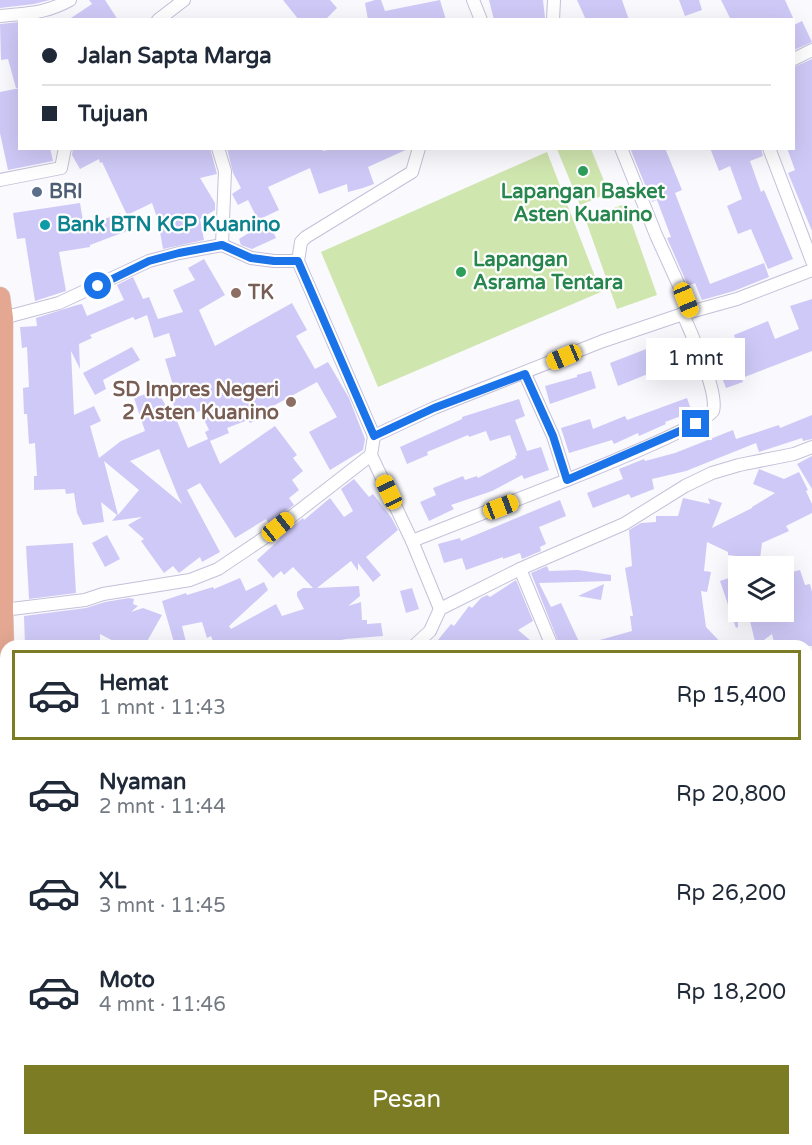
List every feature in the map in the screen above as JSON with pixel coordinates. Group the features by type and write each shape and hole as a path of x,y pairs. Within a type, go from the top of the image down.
{"main road":[{"path":"0,297 3,318 4,640"}],"street":[{"path":"0,16 32,14 57,7 70,0"},
{"path":"161,18 184,0"},
{"path":"473,0 480,18"},
{"path":"553,18 554,0"},
{"path":"795,58 812,50"},
{"path":"0,180 61,168 65,150"},
{"path":"219,150 225,171 222,245"},
{"path":"417,150 412,172 319,228 301,242 298,261 374,436 371,455 412,541 440,609"},
{"path":"412,541 683,431 709,417 713,412 713,393 687,313 622,150"},
{"path":"770,150 812,261"},
{"path":"3,318 59,303 149,261 179,253 222,245 251,258 298,261"},
{"path":"374,436 434,408 525,374 603,341 737,299 812,270"},
{"path":"525,374 553,436 567,480"},
{"path":"420,640 430,631 440,609 520,568 624,524 685,486 712,473 794,454 812,447"},
{"path":"3,609 85,600 103,594 190,580 218,569 264,538 371,455"},
{"path":"520,568 550,640"}],"green space":[{"name":"Lapangan Basket Asten Kuanino","path":"557,150 591,150 609,193 580,205"},
{"name":"Lapangan Asrama Tentara","path":"547,152 601,292 378,387 321,252"},
{"path":"625,204 657,295 617,309 585,218"}],"building":[{"path":"0,0 50,0 0,8"},
{"path":"89,0 105,0 117,18 71,18 92,4"},
{"path":"283,0 330,0 337,8 327,18 297,18"},
{"path":"381,0 385,11 440,0 445,18 368,18 365,3"},
{"path":"489,0 543,0 545,18 494,18"},
{"path":"577,0 622,0 628,18 585,18"},
{"path":"679,0 699,0 702,10 685,16"},
{"path":"721,0 785,0 793,18 730,18"},
{"path":"802,21 812,42 795,50 795,24"},
{"path":"18,22 18,88 16,88 8,59 1,60 0,24"},
{"path":"812,59 812,231 788,173 795,170 788,150 795,150 795,67"},
{"path":"18,88 18,150 50,150 53,161 8,170 0,133 0,92"},
{"path":"73,150 211,150 217,174 200,178 215,203 215,210 200,219 204,240 163,249 160,232 162,232 152,203 127,215 102,162 100,163 99,159 80,169 72,155"},
{"path":"227,150 406,150 368,167 374,184 363,188 348,192 347,184 319,194 310,168 268,187 279,210 258,220 248,200 238,205 232,194 241,188 233,173"},
{"path":"631,150 666,150 682,190 675,193 710,284 764,263 769,277 734,291 702,300 695,283 688,286 667,238 671,237 657,200 652,202"},
{"path":"711,150 762,150 763,156 750,161 761,192 764,190 793,259 768,269 751,229 738,234 727,206 742,199 730,166 719,171"},
{"path":"80,203 84,227 120,213 127,231 90,245 90,247 59,252 66,291 35,301 25,238 17,239 13,213"},
{"path":"267,219 276,238 252,249 241,245 239,239 257,228 255,225"},
{"path":"204,259 225,295 199,310 215,346 292,303 307,330 296,336 315,369 328,362 349,398 365,439 363,450 330,470 309,432 337,417 317,382 264,411 267,415 250,423 248,420 227,428 229,433 210,441 220,464 275,426 297,455 293,458 303,471 292,480 299,490 289,498 294,505 269,524 266,519 235,538 200,483 187,490 220,552 202,562 200,557 179,573 173,566 164,573 141,541 144,539 128,525 142,517 112,521 117,515 101,502 104,522 83,525 77,513 74,493 66,494 65,489 34,490 34,476 37,476 35,443 29,444 27,414 24,414 23,388 29,387 27,347 22,348 20,327 37,326 36,318 77,305 82,304 87,316 124,300 117,285 133,277 143,299 149,297 158,319 183,312 173,290 195,280 188,268","holes":["147,315 154,338 169,333 176,356 165,359 173,385 168,387 178,419 200,411 209,430 205,432 208,439 188,448 175,416 172,417 157,390 134,398 145,431 121,441 99,458 90,426 101,421 94,406 74,415 71,351 80,369 79,344 92,338 90,335 133,317 135,320","159,449 182,504 130,461","104,461 139,490 118,515"]},
{"path":"812,299 812,351 742,378 743,382 726,388 710,346 735,338 734,335 768,321 775,339 799,329 790,306"},
{"path":"667,341 675,363 618,386 610,363"},
{"path":"132,347 140,360 103,380 106,389 95,395 83,373"},
{"path":"591,371 596,388 550,404 545,386"},
{"path":"687,398 692,412 665,422 666,424 639,436 638,433 614,444 612,440 569,453 561,428 590,419 593,429 625,416 627,420"},
{"path":"519,399 525,416 515,420 527,451 541,447 549,470 524,479 522,475 492,491 451,505 454,509 429,521 420,502 436,495 433,488 463,476 465,480 477,476 478,478 516,458 510,435 490,441 486,431 469,437 468,435 427,452 428,455 407,464 400,447 462,419 462,417"},
{"path":"812,415 812,439 803,441 802,438 759,452 756,443 686,471 652,479 654,489 631,498 629,494 593,508 587,493 623,479 619,469 644,459 645,461 675,453 733,430 736,439 779,425 780,428"},
{"path":"812,456 812,489 797,464"},
{"path":"759,469 784,479 799,472 808,490 806,491 812,504 812,513 786,526 789,531 762,543 760,556 728,555 728,552 707,542 704,571 711,572 707,592 701,591 706,627 718,640 600,640 632,631 630,616 633,616 625,568 632,566 629,530 641,523 656,522 656,516 678,516 683,498 710,504 708,498 722,503 712,528 752,508 775,493 753,484"},
{"path":"354,479 369,497 373,494 398,530 366,557 381,575 373,582 358,563 358,571 351,561 317,588 359,586 360,596 348,606 361,602 362,620 367,620 367,624 381,623 383,636 341,640 213,640 211,636 207,638 202,622 182,626 186,640 173,640 162,601 186,593 187,595 213,587 214,589 240,578 246,591 264,582 268,590 229,626 231,629 276,604 282,616 304,609 297,592 303,588 313,588 293,567 284,575 281,571 273,578 257,560 280,539 278,537 303,518 304,520 330,498 344,517 353,511 341,489"},
{"path":"560,500 566,516 539,527 546,544 540,547 541,551 522,559 520,553 503,559 503,557 466,570 462,558 444,563 438,544 460,538 461,541"},
{"path":"107,535 120,559 105,567 92,543"},
{"path":"73,543 76,593 29,599 26,546"},
{"path":"547,566 549,571 578,570 611,575 611,581 539,583 551,607 561,603 578,640 558,640 531,573"},
{"path":"800,570 805,585 810,584 812,592 812,640 774,640 772,634 764,640 755,640 750,622 794,622 794,571"},
{"path":"728,578 728,604 720,581"},
{"path":"516,580 533,621 518,630 530,640 438,640 451,624 454,626 469,606 472,608 487,595 490,597"},
{"path":"604,584 601,600 578,596"},
{"path":"412,588 419,609 406,613 400,591"},
{"path":"134,599 133,604 138,606 131,612 143,608 162,615 148,640 112,640 100,634 100,640 25,640 24,616 86,608 105,602"}],"place":[{"name":"Lapangan Basket Asten Kuanino","path":"583,171"},
{"name":"BRI","path":"37,192"},
{"name":"Bank BTN KCP Kuanino","path":"45,225"},
{"name":"Lapangan Asrama Tentara","path":"461,272"},
{"name":"TK","path":"236,293"},
{"name":"SD Impres Negeri 2 Asten Kuanino","path":"291,402"}],"route":[{"path":"98,286 149,261 222,245 251,258 298,261 374,436 434,408 525,374 553,436 567,480 696,424"}]}
